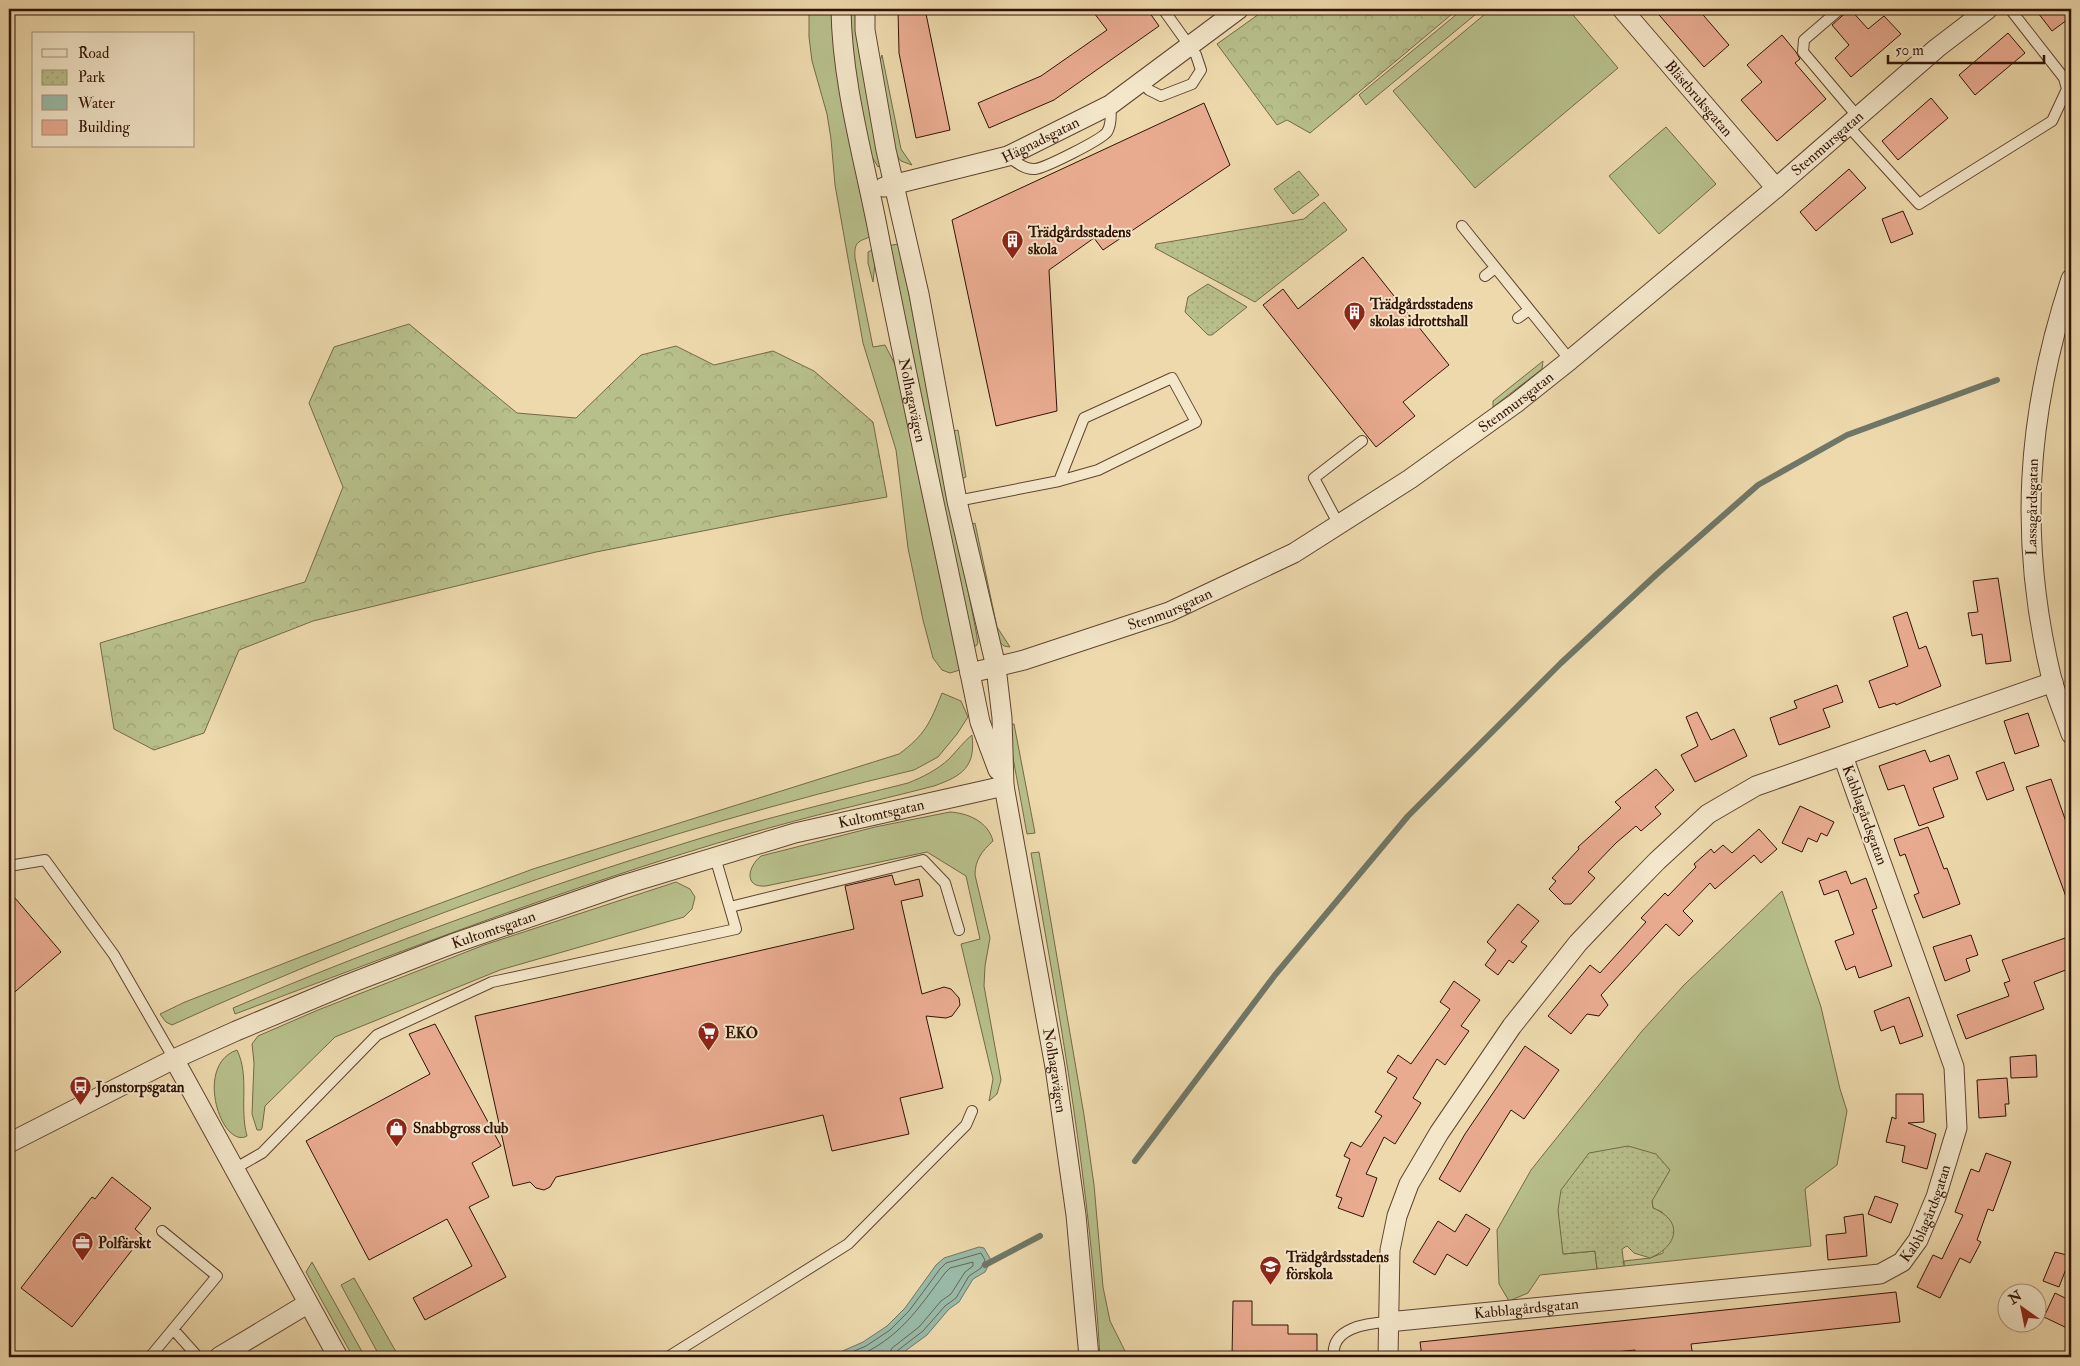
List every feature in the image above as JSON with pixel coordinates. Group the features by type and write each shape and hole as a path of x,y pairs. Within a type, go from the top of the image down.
{"street":[{"name":"Nolhagavägen","path":"841,9 847,81 899,336 980,722 1004,786"},
{"name":"Nolhagavägen","path":"865,9 865,30 886,150 919,294 957,501 996,667 1002,718 1004,786 1054,1067 1076,1215 1089,1357"},
{"name":"Hägnadsgatan","path":"870,190 1008,156 1110,105 1239,9"},
{"name":"Blästbruksgatan","path":"1622,9 1776,188"},
{"name":"Stenmursgatan","path":"970,673 1024,660 1169,612 1294,553 1425,469 1516,403 1570,360 1776,188 1937,48 1988,9"},
{"name":"Lassagårdsgatan","path":"2071,279 2053,341 2040,397 2033,450 2030,510 2032,562 2040,620 2053,682 2071,734"},
{"name":"Kabblagårdsgatan","path":"1388,1357 1390,1250 1396,1216 1409,1184 1439,1133 1512,1026 1578,943 1656,861 1708,814 1756,786 2053,682"},
{"name":"Kabblagårdsgatan","path":"1388,1322 1880,1274 1902,1262 1918,1240 1936,1197 1957,1128 1954,1067 1843,756"},
{"name":"Kultomtsgatan","path":"9,1142 174,1059 236,1031 346,985 452,944 623,886 795,833 1004,786"},
{"path":"174,1059 307,1304 338,1357"},
{"path":"219,1357 307,1304"}],"lane":[{"path":"1142,81 1149,90 1160,96 1192,84 1201,70 1196,55 1163,9"},
{"path":"1840,9 1804,40 1803,52 1853,121 1919,204 2052,121 2067,89 2064,78 2010,9"},
{"path":"1008,156 1019,165 1035,170 1088,146 1107,131 1111,117 1110,105"},
{"path":"1462,226 1570,360"},
{"path":"1485,276 1495,268"},
{"path":"1518,318 1529,310"},
{"path":"957,501 1059,481 1098,470 1196,422 1172,378 1084,418 1059,481"},
{"path":"1338,525 1314,478 1362,441"},
{"path":"234,1169 262,1153 377,1034 492,982 736,929 715,857"},
{"path":"9,866 45,860 114,956 149,1012 174,1059"},
{"path":"730,906 923,860 946,883 959,930"},
{"path":"668,1357 848,1244 966,1125 972,1111"},
{"path":"150,1357 217,1276 162,1231"},
{"path":"1334,1357 1333,1350 1340,1336 1354,1327 1388,1322"},
{"path":"173,1329 198,1357"}],"green space":[{"path":"809,9 833,9 872,236 856,245 855,258 873,347 885,345 900,374 960,670 950,673 942,670 933,658 908,548 896,450 863,343 835,185 827,114 812,61 809,37"},
{"path":"846,9 858,9 882,164 878,167 867,148"},
{"path":"1266,9 1458,9 1310,133 1287,120 1277,125 1217,44"},
{"path":"1463,9 1482,9 1366,105 1359,95"},
{"path":"1491,9 1568,9 1618,68 1475,188 1393,91"},
{"path":"882,55 901,149 912,165 901,161 892,149 876,71"},
{"path":"1666,127 1716,184 1659,234 1609,176"},
{"path":"1299,171 1319,195 1293,214 1274,189"},
{"path":"1324,202 1347,230 1255,302 1155,248 1156,244 1304,219"},
{"path":"899,244 976,631 978,643 976,646 973,646 886,246"},
{"path":"874,249 873,282 868,263 868,252"},
{"path":"1208,284 1247,307 1212,335 1208,335 1185,312 1188,297"},
{"path":"409,324 517,413 576,418 641,355 676,346 714,365 773,351 814,371 873,422 887,497 596,552 313,621 239,650 204,733 154,750 114,729 100,643 305,582 343,487 309,403 334,347"},
{"path":"1543,361 1542,369 1493,407 1493,401"},
{"path":"958,430 966,477 964,478 960,477 949,432"},
{"path":"975,523 997,627 1010,647 1004,646 997,640 971,525"},
{"path":"942,693 961,701 968,717 938,757 914,770 724,820 537,879 444,912 352,948 172,1025 166,1022 160,1014 185,1002 395,920 533,869 899,754 915,741 926,728"},
{"path":"1014,724 1035,833 1027,834 1007,725"},
{"path":"972,735 972,755 965,769 952,778 934,786 771,827 618,875 490,919 235,1014 233,1008 290,984 404,939 520,897 721,832 908,783 940,767"},
{"path":"950,812 970,816 982,823 987,828 993,841 980,856 976,865 975,875 990,938 984,986 1001,1080 997,1094 989,1101 993,1079 961,944 980,939 966,876 927,852 766,886 754,884 750,876 753,865 761,856 875,827"},
{"path":"1039,852 1084,1115 1094,1185 1103,1287 1110,1321 1128,1357 1100,1357 1082,1167 1053,978 1031,853"},
{"path":"676,882 690,889 695,897 692,909 684,917 500,970 335,1037 265,1106 262,1128 257,1130 252,1114 254,1063 252,1044 258,1036 318,1010 484,945"},
{"path":"1782,891 1821,1007 1847,1111 1837,1165 1805,1189 1811,1246 1624,1266 1624,1261 1650,1258 1663,1253 1662,1212 1653,1208 1652,1201 1564,1254 1595,1251 1597,1269 1540,1275 1528,1293 1509,1301 1499,1284 1497,1230 1531,1170 1642,1031 1684,985"},
{"path":"237,1050 243,1071 244,1114 247,1136 238,1137 229,1131 221,1119 216,1104 214,1087 216,1072 224,1059"},
{"path":"1628,1146 1656,1154 1670,1170 1652,1201 1653,1208 1663,1213 1670,1220 1674,1233 1667,1247 1650,1258 1634,1253 1627,1246 1622,1249 1624,1266 1597,1269 1595,1251 1563,1254 1558,1210 1561,1190 1589,1153"},
{"path":"312,1262 365,1357 353,1357 306,1272"},
{"path":"354,1278 399,1357 380,1357 341,1285"}],"water":[{"path":"979,1247 984,1248 991,1260 985,1272 973,1279 959,1302 949,1309 927,1335 897,1357 829,1357 863,1342 887,1326 905,1308 936,1265 944,1258"}],"building":[{"path":"898,9 925,9 950,130 916,138 899,53"},
{"path":"1091,9 1147,9 1159,26 1054,100 989,128 978,103 1041,76 1107,30"},
{"path":"1654,9 1698,9 1729,45 1704,67"},
{"path":"1850,9 1868,29 1884,16 1901,34 1851,77 1835,58 1849,45 1832,25"},
{"path":"2035,9 2071,9 2071,17 2052,31"},
{"path":"2008,33 2025,53 1975,95 1959,75"},
{"path":"1782,35 1800,59 1795,63 1826,99 1777,141 1741,100 1762,82 1747,65"},
{"path":"1931,98 1948,118 1898,160 1882,141"},
{"name":"Trädgårdsstadens skola","path":"1204,103 1230,165 1103,250 1094,238 1049,270 1057,411 996,426 952,220"},
{"path":"1849,169 1866,188 1816,231 1800,212"},
{"path":"1903,211 1913,234 1891,243 1882,219"},
{"name":"Trädgårdsstadens skolas idrottshall","path":"1363,257 1449,365 1403,402 1415,416 1376,447 1263,305 1283,289 1298,309"},
{"path":"1998,578 2011,661 1986,664 1982,634 1972,636 1968,613 1978,612 1973,581"},
{"path":"1907,612 1919,649 1926,646 1941,686 1896,705 1895,703 1879,708 1869,681 1908,666 1893,617"},
{"path":"1837,685 1843,702 1823,709 1830,727 1779,745 1770,718 1797,708 1794,701"},
{"path":"1697,712 1711,740 1734,729 1747,756 1695,782 1681,755 1698,746 1686,717"},
{"path":"2028,713 2039,746 2015,754 2004,721"},
{"path":"1925,750 1930,762 1949,755 1958,779 1933,788 1944,817 1919,826 1904,785 1888,790 1879,766"},
{"path":"2004,762 2014,790 1987,800 1976,772"},
{"path":"1656,769 1674,790 1655,807 1661,814 1641,831 1636,826 1616,843 1588,872 1595,878 1571,904 1564,904 1549,889 1556,881 1552,878 1579,849 1578,847 1621,808 1615,802"},
{"path":"2051,779 2071,836 2071,905 2069,905 2026,787"},
{"path":"1800,806 1834,822 1827,836 1821,833 1817,842 1808,838 1802,852 1782,843"},
{"path":"1928,827 1944,869 1947,868 1960,904 1923,918 1914,895 1919,893 1905,854 1900,856 1894,839"},
{"path":"1759,829 1777,849 1761,863 1754,855 1715,889 1710,883 1683,911 1693,921 1679,936 1666,924 1601,995 1608,1005 1599,1016 1587,1014 1571,1034 1548,1016 1590,965 1600,973 1646,922 1641,918 1665,893 1668,896 1696,867 1694,864 1711,849 1714,853 1723,845 1732,853"},
{"path":"1846,871 1851,884 1866,878 1877,908 1872,910 1892,966 1859,978 1855,966 1846,970 1835,941 1854,934 1838,890 1824,895 1819,881"},
{"name":"EKO","path":"892,875 895,885 919,879 923,896 901,901 922,994 944,987 951,989 959,998 960,1005 952,1016 946,1018 926,1016 943,1088 900,1098 909,1134 832,1151 823,1115 556,1177 550,1187 544,1190 536,1188 530,1182 513,1186 475,1016 854,929 845,886"},
{"path":"9,891 61,952 9,997"},
{"path":"1518,904 1539,921 1521,942 1527,946 1513,963 1509,960 1498,975 1485,965 1496,950 1487,942"},
{"path":"1971,935 1978,955 1966,959 1970,971 1945,981 1933,947"},
{"path":"2071,936 2071,968 2034,982 2044,1009 1966,1039 1957,1015 2009,996 2004,983 2010,981 2002,960"},
{"path":"1454,981 1480,1000 1461,1026 1469,1031 1445,1065 1437,1059 1413,1098 1421,1103 1395,1144 1384,1137 1366,1174 1377,1178 1363,1217 1338,1208 1342,1198 1336,1196 1350,1159 1344,1156 1351,1142 1361,1147 1382,1116 1375,1112 1397,1078 1387,1072 1398,1055 1411,1064 1450,1009 1440,1002"},
{"path":"1909,997 1923,1036 1900,1044 1894,1026 1881,1031 1874,1011"},
{"name":"Snabbgross club","path":"435,1024 501,1146 472,1163 489,1197 469,1207 506,1277 425,1320 413,1298 472,1266 447,1219 369,1260 306,1141 430,1074 409,1034"},
{"path":"1525,1046 1559,1070 1524,1119 1511,1110 1460,1192 1439,1179 1465,1134"},
{"path":"2036,1055 2037,1077 2011,1078 2010,1057"},
{"path":"2007,1078 2009,1104 2005,1104 2006,1116 1979,1118 1977,1080"},
{"path":"1896,1094 1923,1094 1924,1122 1908,1123 1936,1134 1927,1169 1902,1162 1905,1146 1886,1142 1892,1117 1896,1119"},
{"path":"1986,1153 2011,1162 1993,1211 1988,1209 1977,1240 1981,1242 1970,1263 1960,1258 1940,1298 1917,1287 1933,1255 1942,1259 1963,1215 1955,1212 1971,1169 1979,1172"},
{"name":"Polfärskt","path":"112,1177 151,1208 135,1229 143,1236 72,1327 21,1288 92,1197 95,1199"},
{"path":"1875,1196 1898,1204 1891,1223 1868,1214"},
{"path":"1466,1214 1490,1229 1467,1266 1447,1254 1435,1275 1413,1262 1438,1221 1455,1232"},
{"path":"1863,1214 1867,1256 1828,1260 1826,1235 1846,1233 1844,1217"},
{"path":"2055,1252 2071,1256 2059,1287 2043,1281"},
{"path":"1896,1292 1900,1322 1691,1344 1693,1357 1636,1357 1635,1350 1567,1357 1422,1357 1420,1342"},
{"path":"2055,1293 2071,1301 2071,1330 2048,1319 2048,1308"},
{"path":"1233,1301 1252,1301 1252,1325 1288,1325 1288,1334 1317,1334 1317,1357 1232,1357"}],"waterway":[{"path":"1135,1161 1275,975 1408,816 1561,663 1658,573 1758,485 1847,435 1997,380"},
{"path":"985,1265 1040,1236"}],"place":[{"name":"Trädgårdsstadens skola","path":"1012,260"},
{"name":"Trädgårdsstadens skolas idrottshall","path":"1354,332"},
{"name":"EKO","path":"709,1052"},
{"name":"Jonstorpsgatan","path":"80,1106"},
{"name":"Snabbgross club","path":"397,1147"},
{"name":"Polfärskt","path":"82,1262"},
{"name":"Trädgårdsstadens förskola","path":"1270,1285"}]}
